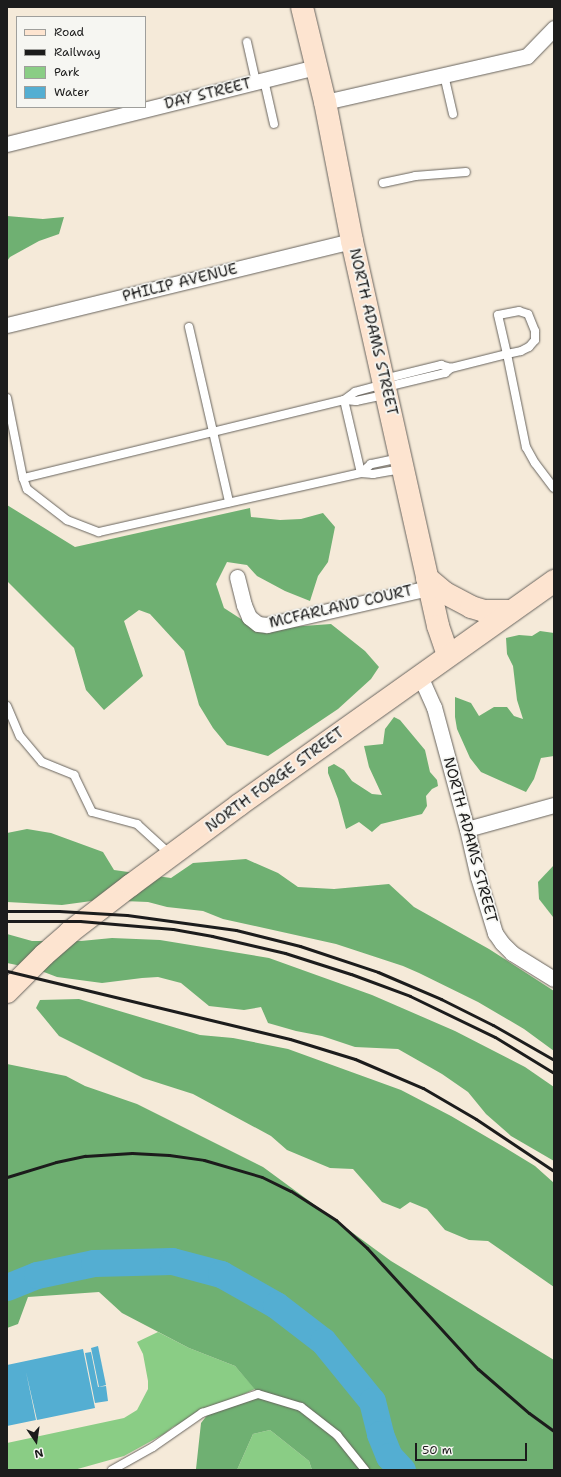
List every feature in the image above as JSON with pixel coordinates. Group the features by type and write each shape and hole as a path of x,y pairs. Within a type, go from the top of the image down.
{"street":[{"name":"NORTH ADAMS STREET","path":"302,7 315,67 325,102 352,242 428,583 438,626 448,655"},
{"path":"325,102 527,56 554,28"},
{"name":"DAY STREET","path":"7,144 315,67"},
{"name":"PHILIP AVENUE","path":"7,325 352,242"},
{"name":"MCFARLAND COURT","path":"237,577 244,605 249,617 258,624 267,626 428,583"},
{"name":"NORTH FORGE STREET","path":"7,992 44,955 70,932 172,855 448,655 554,581"},
{"path":"428,583 471,607 484,611 511,611"},
{"name":"NORTH ADAMS STREET","path":"420,676 434,707 468,829 478,877 496,933 502,943 512,953 554,980"},
{"path":"468,829 554,805"}],"lane":[{"path":"247,42 274,124"},
{"path":"444,75 453,114"},
{"path":"382,183 415,176 466,172"},
{"path":"23,478 344,400 355,392 385,386 441,366 451,368 507,354 521,351 529,347 535,340 535,331 533,321 528,314 519,311 498,315 507,354 526,447 535,463 554,488"},
{"path":"189,327 229,502"},
{"path":"7,398 23,478 27,489 68,520 99,532 361,474 371,464 402,463"},
{"path":"344,400 361,474"},
{"path":"7,706 20,736 42,762 74,775 92,812 137,824 172,855"},
{"path":"112,1470 153,1447 202,1413 258,1394 301,1407 337,1435 365,1470"}],"green space":[{"path":"7,216 43,219 64,217 59,234 39,241 10,257 7,261"},
{"path":"7,505 75,547 250,508 251,517 280,520 301,519 323,513 335,527 328,562 318,576 310,601 285,591 257,576 247,565 227,562 216,584 224,608 241,619 262,629 331,624 365,651 379,667 371,679 338,709 268,756 227,745 213,728 199,705 184,651 150,614 139,610 124,621 143,676 104,710 86,690 74,648 7,581"},
{"path":"540,631 554,633 554,756 541,758 534,779 526,792 481,772 470,758 457,729 455,717 455,697 471,703 479,716 494,707 507,707 514,716 523,719 517,700 513,666 507,654 506,638 519,635 532,636"},
{"path":"394,717 400,720 425,750 430,772 437,780 438,786 432,789 426,796 427,806 422,814 381,824 372,832 359,822 346,829 338,799 328,773 328,767 334,764 344,770 352,781 372,794 382,795 369,767 364,746 383,744 385,729"},
{"path":"27,829 51,833 103,852 114,870 171,878 193,863 246,859 278,873 298,887 334,889 389,884 414,907 489,949 554,991 554,1051 524,1029 478,1002 419,973 403,966 336,944 223,919 203,911 167,907 148,902 99,900 62,905 7,902 7,833"},
{"path":"554,865 553,917 539,899 538,882"},
{"path":"7,934 32,941 81,941 112,938 160,940 269,958 372,995 455,1031 525,1067 554,1087 554,1161 511,1136 486,1114 468,1092 442,1074 398,1049 355,1047 322,1036 296,1031 268,1023 261,1007 244,1010 209,1006 181,983 158,977 102,983 57,977 36,969 7,963"},
{"path":"79,999 200,1035 233,1038 288,1049 401,1090 451,1116 504,1147 535,1166 554,1183 554,1287 488,1241 469,1240 445,1230 427,1209 410,1202 400,1209 382,1202 353,1169 330,1168 287,1150 271,1136 193,1094 143,1078 59,1036 36,1008 40,1000"},
{"path":"7,1064 66,1076 85,1086 137,1104 263,1167 391,1261 554,1360 554,1470 312,1470 309,1461 270,1430 253,1434 237,1470 196,1469 201,1423 212,1409 258,1393 235,1366 189,1348 122,1313 99,1292 28,1297 18,1324 7,1328"},
{"path":"158,1332 189,1348 235,1366 255,1389 173,1427 164,1434 124,1456 74,1470 7,1470 7,1443 124,1418 137,1410 148,1389 148,1381 143,1354 137,1342"},
{"path":"270,1430 309,1461 312,1470 237,1470 253,1434"}],"water":[{"path":"98,1346 106,1385 99,1387 91,1348"},
{"path":"83,1349 95,1408 37,1420 26,1372 36,1420 7,1426 7,1365"},
{"path":"91,1352 98,1387 106,1386 108,1401 95,1403 85,1353"}],"waterway":[{"path":"7,1287 37,1275 94,1263 172,1261 221,1274 276,1305 323,1341 372,1401 380,1434 389,1456 402,1470"}],"railway":[{"path":"7,911 59,911 127,915 236,930 300,946 378,972 441,999 493,1025 554,1060"},
{"path":"7,921 80,921 173,929 212,936 285,953 351,974 410,996 495,1037 554,1073"},
{"path":"7,971 290,1039 355,1059 423,1088 476,1119 554,1171"},
{"path":"7,1177 56,1162 85,1156 132,1153 169,1155 204,1160 262,1177 291,1191 336,1220 367,1248 478,1369 529,1413 554,1431"}]}
